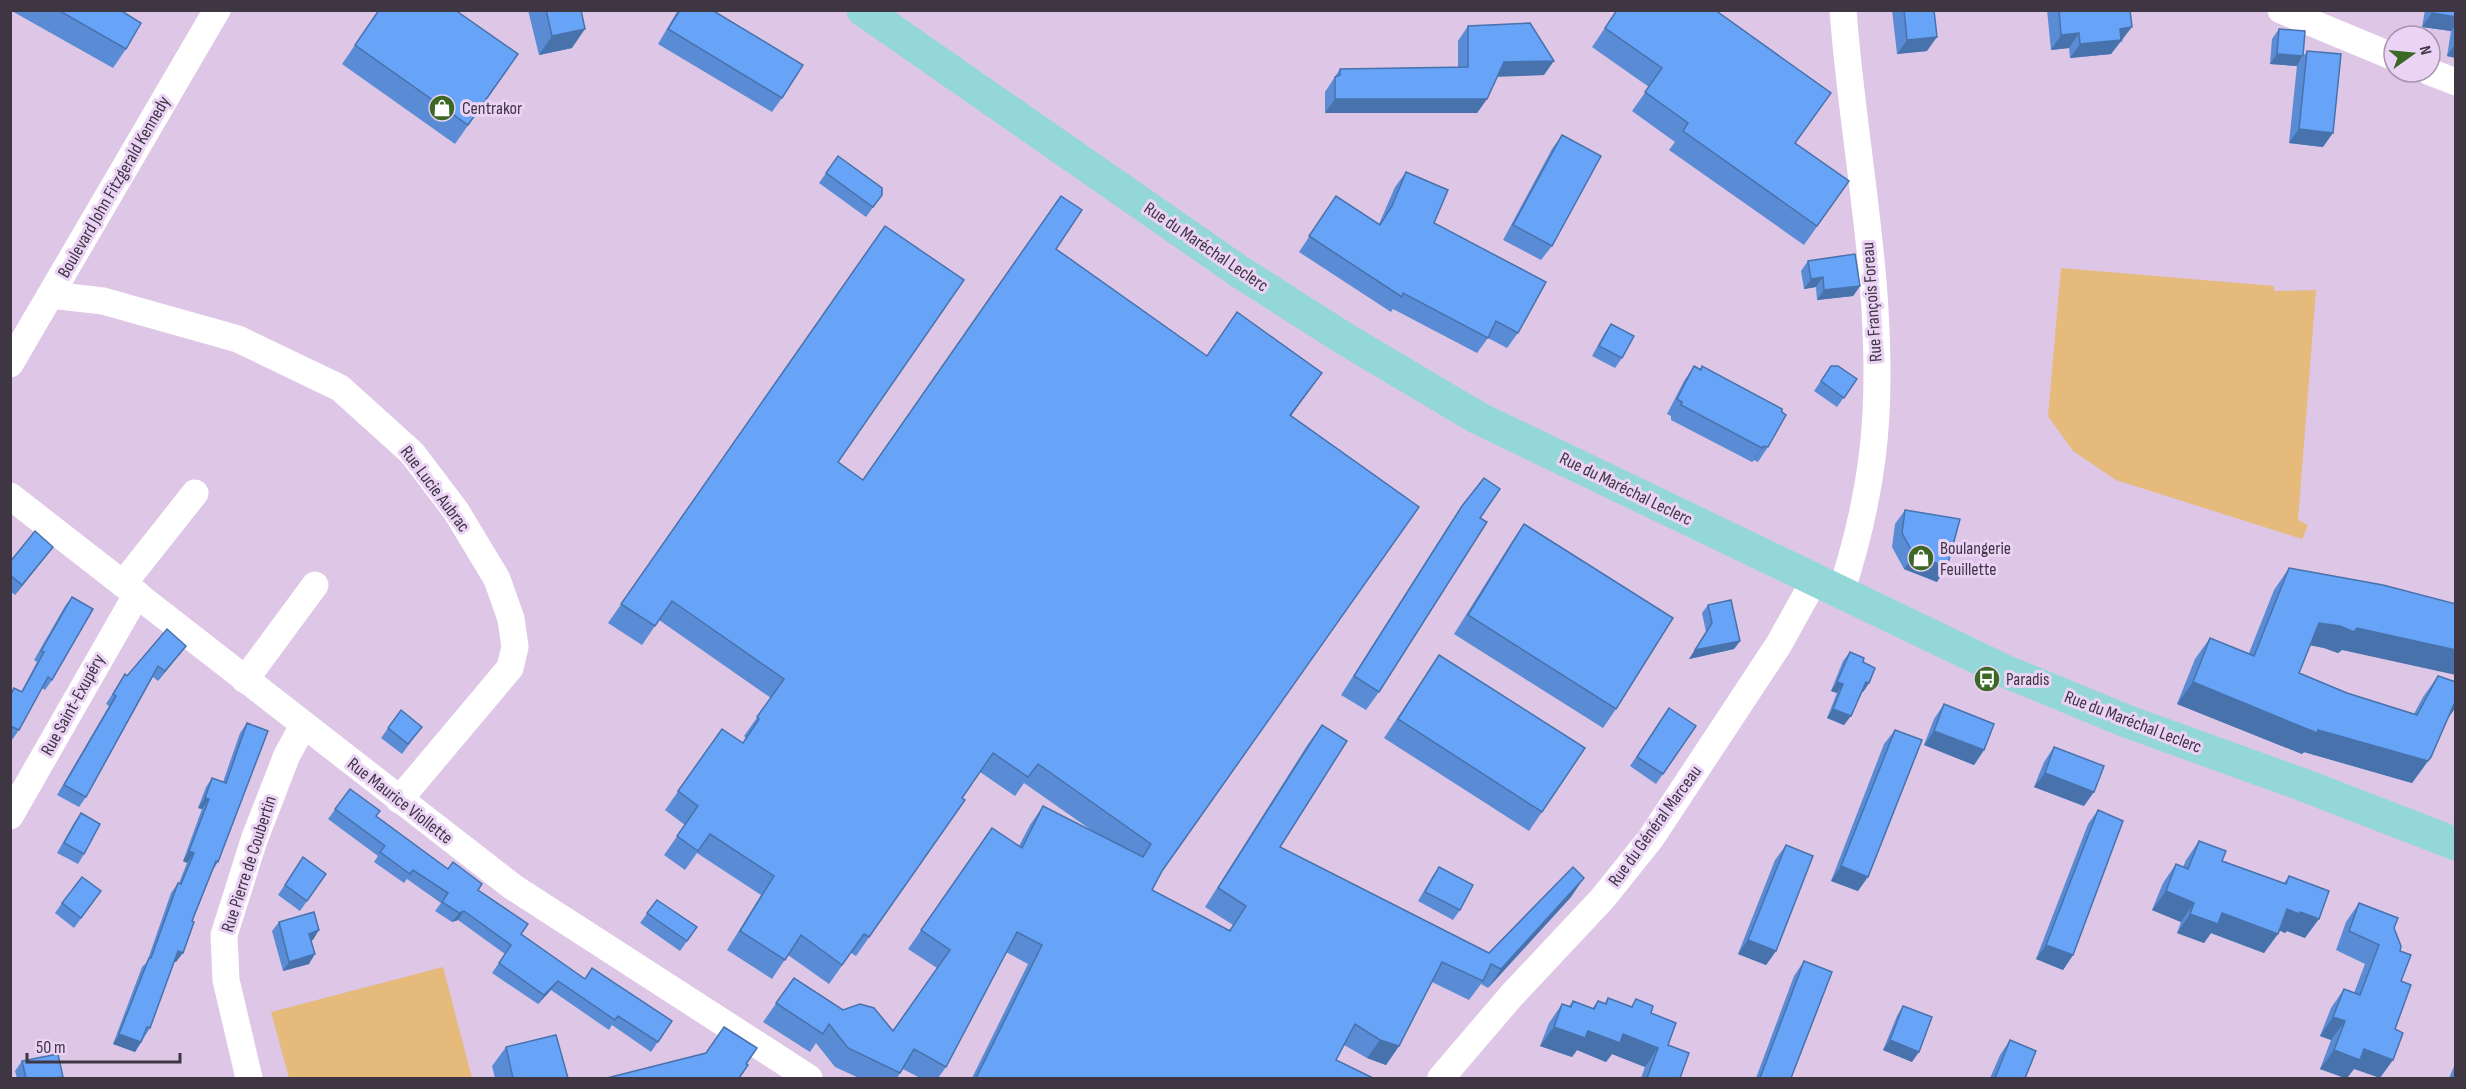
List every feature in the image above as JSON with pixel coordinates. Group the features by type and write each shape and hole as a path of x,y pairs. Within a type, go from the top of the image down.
{"main road":[{"name":"Rue du Maréchal Leclerc","path":"863,10 1231,265 1356,345 1478,418 2024,678 2126,721 2306,786 2456,844"}],"street":[{"name":"Boulevard John Fitzgerald Kennedy","path":"10,364 217,10"},
{"name":"Rue François Foreau","path":"1828,585 1856,547 1872,457 1876,416 1877,370 1872,277 1848,78 1843,10"},
{"path":"2281,10 2382,52"},
{"name":"Rue Lucie Aubrac","path":"51,295 103,301 238,339 340,388 412,453 456,511 497,579 511,619 515,647 510,668 399,800"},
{"name":"Rue Saint-Exupéry","path":"10,816 130,589 195,493"},
{"name":"Rue Maurice Viollette","path":"10,496 513,887 809,1078"},
{"path":"245,680 315,585"},
{"name":"Rue du Général Marceau","path":"1441,1078 1512,995 1603,898 1651,838 1779,644 1828,585"},
{"name":"Rue Pierre de Coubertin","path":"249,1078 226,980 224,934 254,840 287,755 303,726"}],"shaded area":[{"path":"2061,268 2274,286 2274,291 2316,290 2298,520 2308,525 2302,539 2116,480 2073,451 2048,416"},
{"path":"443,967 472,1078 289,1078 271,1012"}],"building":[{"path":"58,10 120,10 141,23 126,49"},
{"name":"Centrakor","path":"379,10 455,10 518,54 468,125 355,45"},
{"path":"546,10 581,10 585,29 552,36"},
{"path":"680,10 712,10 803,65 782,98 668,29"},
{"path":"1617,10 1715,10 1831,93 1795,143 1849,181 1817,226 1683,131 1688,123 1645,92 1662,68 1605,28"},
{"path":"1904,10 1934,10 1937,37 1907,40"},
{"path":"2059,10 2130,10 2132,27 2120,29 2121,40 2080,44 2079,33 2061,35"},
{"path":"2432,10 2456,10 2456,17 2432,13"},
{"path":"1530,23 1554,61 1504,62 1487,99 1335,99 1335,77 1340,75 1340,69 1468,67 1468,26"},
{"path":"2279,29 2305,31 2303,56 2277,54"},
{"path":"2307,51 2341,54 2333,133 2299,129"},
{"path":"1562,135 1601,156 1552,246 1513,225"},
{"path":"838,156 882,188 882,195 873,207 826,173"},
{"path":"1406,172 1448,190 1434,223 1546,282 1518,333 1496,321 1488,338 1403,293 1402,297 1309,236 1336,196 1380,225 1392,206"},
{"path":"1061,196 1082,210 1056,249 1207,356 1237,312 1322,373 1290,415 1419,507 1162,871 1152,890 1230,931 1246,906 1218,888 1322,725 1347,741 1280,847 1489,953 1573,867 1584,878 1501,969 1491,964 1483,981 1442,962 1399,1046 1380,1040 1355,1024 1336,1060 1373,1078 976,1078 1042,945 1017,932 946,1067 914,1049 900,1073 848,1048 829,1024 823,1034 776,1003 794,978 843,1010 860,1004 874,1008 893,1031 950,950 921,930 992,828 1022,848 1043,806 1143,857 1151,844 1038,764 1028,777 993,753 962,798 965,800 869,937 864,934 842,965 801,935 785,960 740,931 774,876 710,834 698,851 677,836 698,806 678,791 722,729 743,743 759,719 757,717 784,679 672,601 655,626 621,604 885,226 964,280 838,462 863,480"},
{"path":"1855,254 1860,286 1824,290 1823,277 1811,279 1808,261"},
{"path":"1611,324 1634,336 1622,358 1599,346"},
{"path":"1694,366 1701,370 1702,366 1782,409 1786,415 1768,447 1762,448 1681,405 1682,402 1677,399"},
{"path":"1831,366 1838,366 1857,379 1844,398 1821,381"},
{"path":"1484,478 1500,489 1480,518 1487,522 1379,692 1354,676 1462,506"},
{"path":"1905,510 1960,519 1947,567 1914,555 1902,533"},
{"path":"1524,524 1673,618 1616,709 1468,615"},
{"path":"35,531 53,547 22,585 10,575 10,562"},
{"path":"2289,568 2383,585 2456,604 2456,650 2357,628 2354,632 2340,626 2319,623 2299,673 2347,693 2417,715 2438,676 2456,682 2456,705 2454,704 2428,761 2318,730 2317,733 2193,682 2210,638 2254,656"},
{"path":"72,597 93,609 52,680 48,677 19,730 10,726 10,696 14,688 22,692 44,652 41,651"},
{"path":"1731,600 1740,641 1695,650 1712,623 1708,605"},
{"path":"167,629 186,646 165,671 158,666 86,797 64,785 116,696 113,694 125,674 127,676"},
{"path":"1850,652 1864,658 1863,662 1875,668 1851,716 1833,709 1843,684 1837,682"},
{"path":"1439,655 1585,748 1542,812 1398,719"},
{"path":"1944,704 1994,724 1984,750 1934,731"},
{"path":"1669,708 1696,726 1663,774 1637,757"},
{"path":"401,710 422,727 408,744 388,728"},
{"path":"247,723 268,731 218,862 216,861 192,921 194,922 183,953 178,951 150,1028 147,1027 141,1042 119,1034 149,958 151,958 178,883 181,884 194,853 189,851 209,799 205,798 212,778 226,783"},
{"path":"1895,730 1922,740 1868,877 1841,866"},
{"path":"2054,747 2104,766 2094,792 2045,773"},
{"path":"350,789 380,811 376,816 448,869 453,862 482,884 478,890 528,924 521,934 585,979 592,968 672,1021 658,1042 618,1016 615,1020 558,981 544,995 499,963 511,945 464,911 459,913 442,902 448,893 413,870 410,874 380,852 385,846 335,809"},
{"path":"2098,810 2123,821 2073,955 2046,945"},
{"path":"81,813 100,824 84,854 64,843"},
{"path":"2199,841 2226,851 2222,861 2286,884 2289,876 2329,891 2319,919 2287,909 2278,934 2222,913 2218,924 2190,914 2194,903 2166,891 2176,864 2188,869"},
{"path":"1786,845 1813,856 1776,951 1748,940"},
{"path":"303,857 326,874 307,901 285,885"},
{"path":"1439,867 1473,885 1460,910 1425,892"},
{"path":"82,877 101,891 81,918 62,903"},
{"path":"657,900 697,927 687,941 647,913"},
{"path":"2359,903 2398,918 2394,928 2401,946 2400,951 2411,955 2401,981 2411,985 2395,1029 2403,1033 2393,1060 2364,1049 2360,1060 2334,1050 2345,1021 2333,1017 2344,989 2360,995 2379,945 2349,931"},
{"path":"314,912 319,930 309,934 315,954 289,962 279,922"},
{"path":"1804,961 1832,972 1791,1078 1760,1078"},
{"path":"1608,998 1632,1007 1636,999 1653,1006 1651,1013 1676,1023 1668,1045 1689,1053 1680,1078 1647,1078 1658,1048 1623,1034 1620,1043 1588,1031 1585,1038 1554,1027 1562,1004 1571,1007 1573,1001 1594,1009 1598,1001 1606,1004"},
{"path":"1903,1006 1932,1017 1919,1052 1890,1040"},
{"path":"724,1027 757,1048 739,1078 607,1078 706,1053"},
{"path":"556,1035 568,1078 513,1078 506,1047"},
{"path":"2010,1040 2036,1051 2025,1078 1995,1078"},
{"path":"58,1054 63,1077 26,1078 22,1061"}],"place":[{"name":"Centrakor","path":"442,108"},
{"name":"Boulangerie Feuillette","path":"1921,558"},
{"name":"Paradis","path":"1987,679"}]}
